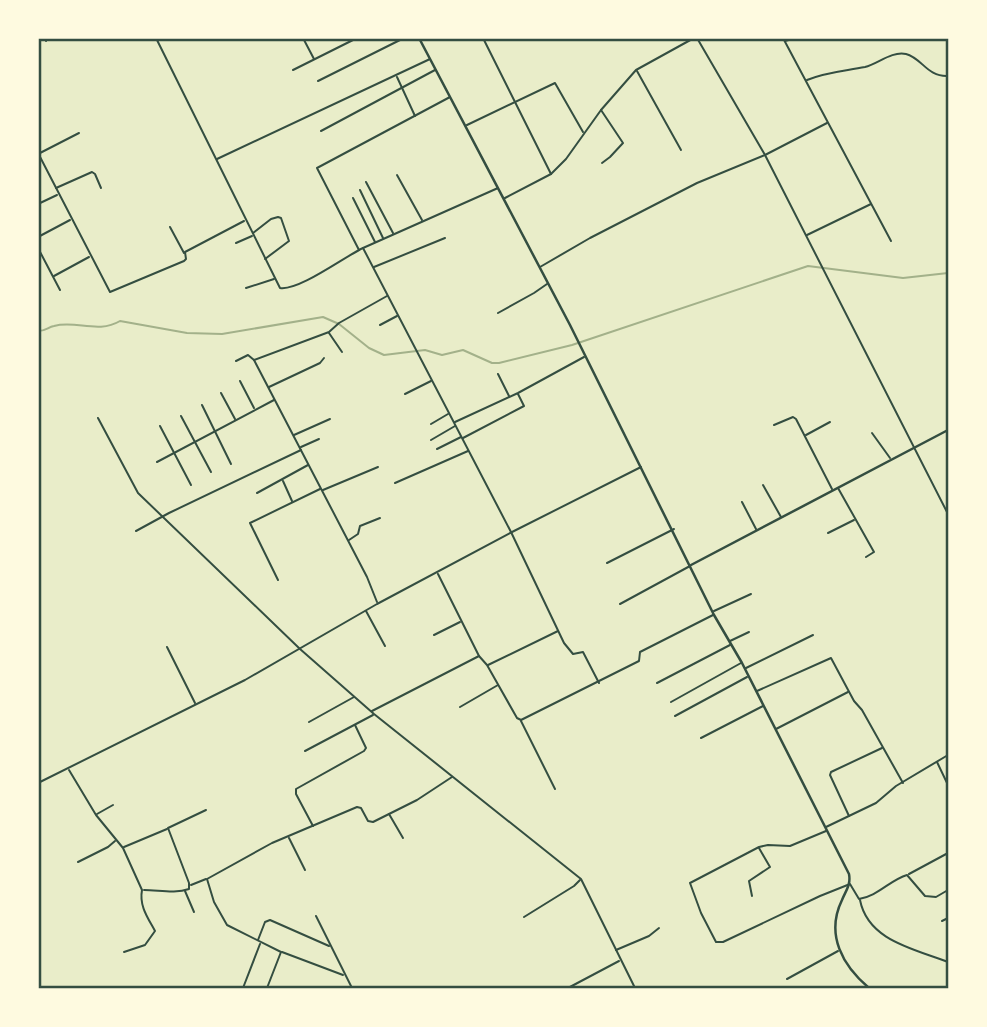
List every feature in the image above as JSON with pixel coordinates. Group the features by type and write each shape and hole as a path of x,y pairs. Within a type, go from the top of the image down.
{"street":[{"path":"156,38 281,289 314,276 363,248 499,187"},
{"path":"303,38 314,60"},
{"path":"293,70 358,38"},
{"path":"318,81 404,38"},
{"path":"483,38 551,174"},
{"path":"504,199 551,174 566,159 601,110 636,70 695,38 765,155 948,513"},
{"path":"796,38 784,40 891,241"},
{"path":"419,39 586,356 674,529 713,613 764,705 849,874 850,884 867,921 886,937 948,962"},
{"path":"805,81 821,74 864,67 901,54 912,57 935,74 948,76"},
{"path":"215,160 430,58"},
{"path":"321,131 436,69"},
{"path":"636,70 681,150"},
{"path":"396,75 416,117"},
{"path":"465,125 553,83 557,84 583,133"},
{"path":"359,250 317,168 451,97"},
{"path":"601,110 622,143 601,163"},
{"path":"539,267 697,183 765,155 827,123"},
{"path":"79,133 39,153 58,195 110,292 186,259 170,227"},
{"path":"55,189 92,172 101,188"},
{"path":"397,175 422,221"},
{"path":"366,182 393,234"},
{"path":"360,190 383,239"},
{"path":"38,204 58,195"},
{"path":"353,198 375,243"},
{"path":"807,236 872,203"},
{"path":"236,243 271,219 281,218 289,241 265,259"},
{"path":"38,237 71,220"},
{"path":"184,254 245,221"},
{"path":"373,267 445,238"},
{"path":"38,248 60,290"},
{"path":"363,248 511,532 558,631 571,652 583,652 599,683"},
{"path":"53,276 90,257"},
{"path":"246,288 275,279"},
{"path":"498,313 548,283"},
{"path":"254,360 329,332 339,323 387,296"},
{"path":"380,325 398,316"},
{"path":"329,332 342,352"},
{"path":"236,361 248,355 254,360 348,541 377,604"},
{"path":"431,440 455,424 586,356"},
{"path":"268,387 320,363 324,358"},
{"path":"498,374 509,397"},
{"path":"405,394 432,380"},
{"path":"240,381 254,409"},
{"path":"221,393 236,420"},
{"path":"438,449 524,406 517,393"},
{"path":"157,461 274,400"},
{"path":"202,405 231,464"},
{"path":"431,424 449,414"},
{"path":"181,416 211,472"},
{"path":"774,425 793,417 798,421 832,490"},
{"path":"98,418 138,493 300,649 373,713 581,879 635,989"},
{"path":"293,436 330,419"},
{"path":"805,435 830,422"},
{"path":"160,426 191,485"},
{"path":"620,604 948,430"},
{"path":"872,433 892,460"},
{"path":"135,531 319,439"},
{"path":"395,483 469,451"},
{"path":"257,493 309,465"},
{"path":"278,580 250,523 378,467"},
{"path":"38,783 196,704 511,532 642,467"},
{"path":"282,480 293,502"},
{"path":"763,485 781,517"},
{"path":"837,488 874,552 866,557"},
{"path":"742,502 757,530"},
{"path":"348,541 358,534 360,526 380,518"},
{"path":"828,533 855,519"},
{"path":"607,562 674,529"},
{"path":"438,573 479,656 487,665 517,718 521,720 555,789"},
{"path":"521,720 599,683 639,661 640,652 751,594"},
{"path":"365,610 385,646"},
{"path":"434,635 461,622"},
{"path":"487,665 558,631"},
{"path":"657,683 749,632"},
{"path":"745,669 814,635"},
{"path":"167,647 196,704"},
{"path":"305,751 479,656"},
{"path":"756,692 831,658 903,783"},
{"path":"671,702 741,663"},
{"path":"675,716 748,676"},
{"path":"460,707 493,690 498,684"},
{"path":"776,729 849,691"},
{"path":"309,722 355,696"},
{"path":"701,738 764,705"},
{"path":"313,826 296,789 364,751 366,748 355,725"},
{"path":"850,817 831,772 883,747"},
{"path":"850,884 719,944 701,913 690,883 759,847 790,846 826,829 876,803 948,755"},
{"path":"936,761 948,785"},
{"path":"68,769 96,815 123,848 142,890 143,908 155,931 145,945 124,952"},
{"path":"142,890 185,890 272,843 289,838 356,807 361,808 370,822 389,814 417,800 453,776"},
{"path":"96,815 113,805"},
{"path":"123,848 206,810"},
{"path":"389,814 403,838"},
{"path":"169,828 190,885"},
{"path":"289,838 305,870"},
{"path":"78,862 116,840"},
{"path":"752,896 749,881 770,867 759,847"},
{"path":"859,899 883,889 897,878 948,853"},
{"path":"907,875 925,896 936,897 948,890"},
{"path":"207,879 214,902 227,925 281,951 344,975"},
{"path":"524,917 581,879"},
{"path":"850,884 841,901 835,924 839,950 848,967 869,989"},
{"path":"185,890 194,912"},
{"path":"316,916 352,989"},
{"path":"942,921 948,918"},
{"path":"243,989 268,920 329,946"},
{"path":"615,951 659,929"},
{"path":"787,979 839,950"},
{"path":"267,989 281,951"},
{"path":"568,989 620,960"}],"waterway":[{"path":"38,331 62,325 95,327 120,321 187,333 222,334 323,317 339,324 369,348 384,355 425,350 442,355 463,350 492,363 499,363 572,345 808,266 903,278 948,273"}]}
